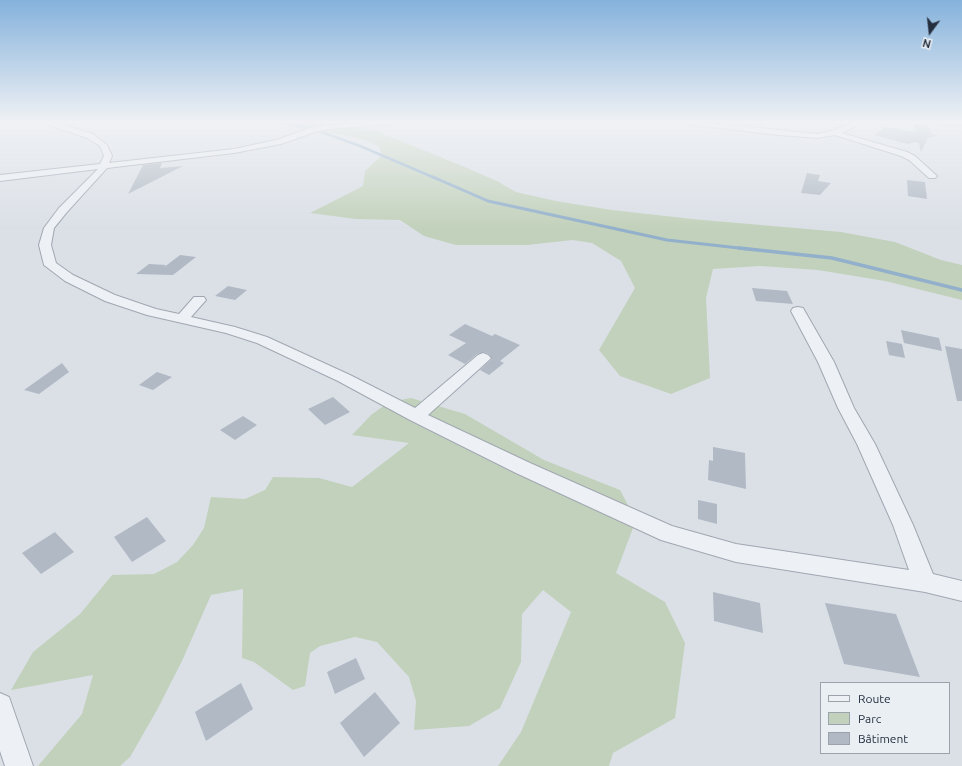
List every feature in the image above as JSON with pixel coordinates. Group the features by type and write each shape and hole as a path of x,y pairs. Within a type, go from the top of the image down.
{"street":[{"path":"107,158 105,165 49,228 45,245 50,264 69,278 110,298 152,312 230,330 262,340 344,378 416,416 522,468 668,534 736,553 925,582 962,591"},
{"path":"0,178 172,158"},
{"path":"911,158 932,176"},
{"path":"182,319 199,300"},
{"path":"798,311 826,362 846,408 866,444 903,525 925,582"},
{"path":"416,416 483,358"},
{"path":"0,706 19,766"}],"green space":[{"path":"379,158 442,158 497,181 516,192 556,201 612,210 692,219 841,232 895,242 941,260 962,265 962,300 885,281 818,270 760,266 713,269 706,298 710,378 671,394 620,376 599,350 635,288 621,261 592,243 573,240 527,245 456,245 424,236 400,220 356,219 310,213 363,186 365,171"},
{"path":"411,398 465,414 544,460 620,490 636,520 616,573 665,602 685,643 675,718 613,753 609,766 498,766 521,732 571,612 543,590 522,614 521,662 500,708 469,726 414,730 416,701 409,677 377,642 355,637 320,646 310,653 305,686 293,690 254,662 242,658 243,589 211,595 182,661 157,710 130,757 120,766 38,766 82,714 93,675 11,690 33,652 80,614 112,575 154,574 177,562 193,545 204,528 211,497 245,499 265,490 273,477 319,478 352,487 409,443 352,435 371,415 389,402"}],"building":[{"path":"162,163 160,168 183,166 128,194 143,165"},
{"path":"807,173 820,175 818,181 831,183 820,195 801,193"},
{"path":"907,180 925,182 927,199 908,196"},
{"path":"180,255 196,257 173,275 136,274 149,264 166,265 163,268"},
{"path":"228,286 247,290 235,300 215,296"},
{"path":"752,288 787,291 793,304 756,301"},
{"path":"465,324 492,336 495,334 520,345 500,361 504,363 489,375 480,370 492,359 489,354 484,352 477,354 465,364 448,355 466,343 449,335"},
{"path":"901,330 939,338 942,351 904,343"},
{"path":"886,341 902,344 905,358 889,355"},
{"path":"945,346 962,349 962,401 957,401"},
{"path":"62,363 69,372 39,394 24,390"},
{"path":"157,372 172,377 153,390 139,385"},
{"path":"333,397 350,412 325,425 308,409"},
{"path":"243,416 257,425 235,440 220,430"},
{"path":"713,447 745,453 746,489 708,480 709,460 713,461"},
{"path":"698,500 717,504 717,524 698,519"},
{"path":"147,517 166,541 132,562 114,537"},
{"path":"55,532 74,552 41,574 22,553"},
{"path":"713,592 760,603 763,633 714,621"},
{"path":"825,603 896,614 920,677 844,664"},
{"path":"356,658 365,679 335,694 327,672"},
{"path":"241,683 253,709 206,741 195,712"},
{"path":"375,692 400,723 364,757 340,723"}],"waterway":[{"path":"388,158 435,178"},
{"path":"433,177 488,201 667,240 739,248"},
{"path":"739,248 832,258 962,290"},
{"path":"739,248 748,249"}]}
